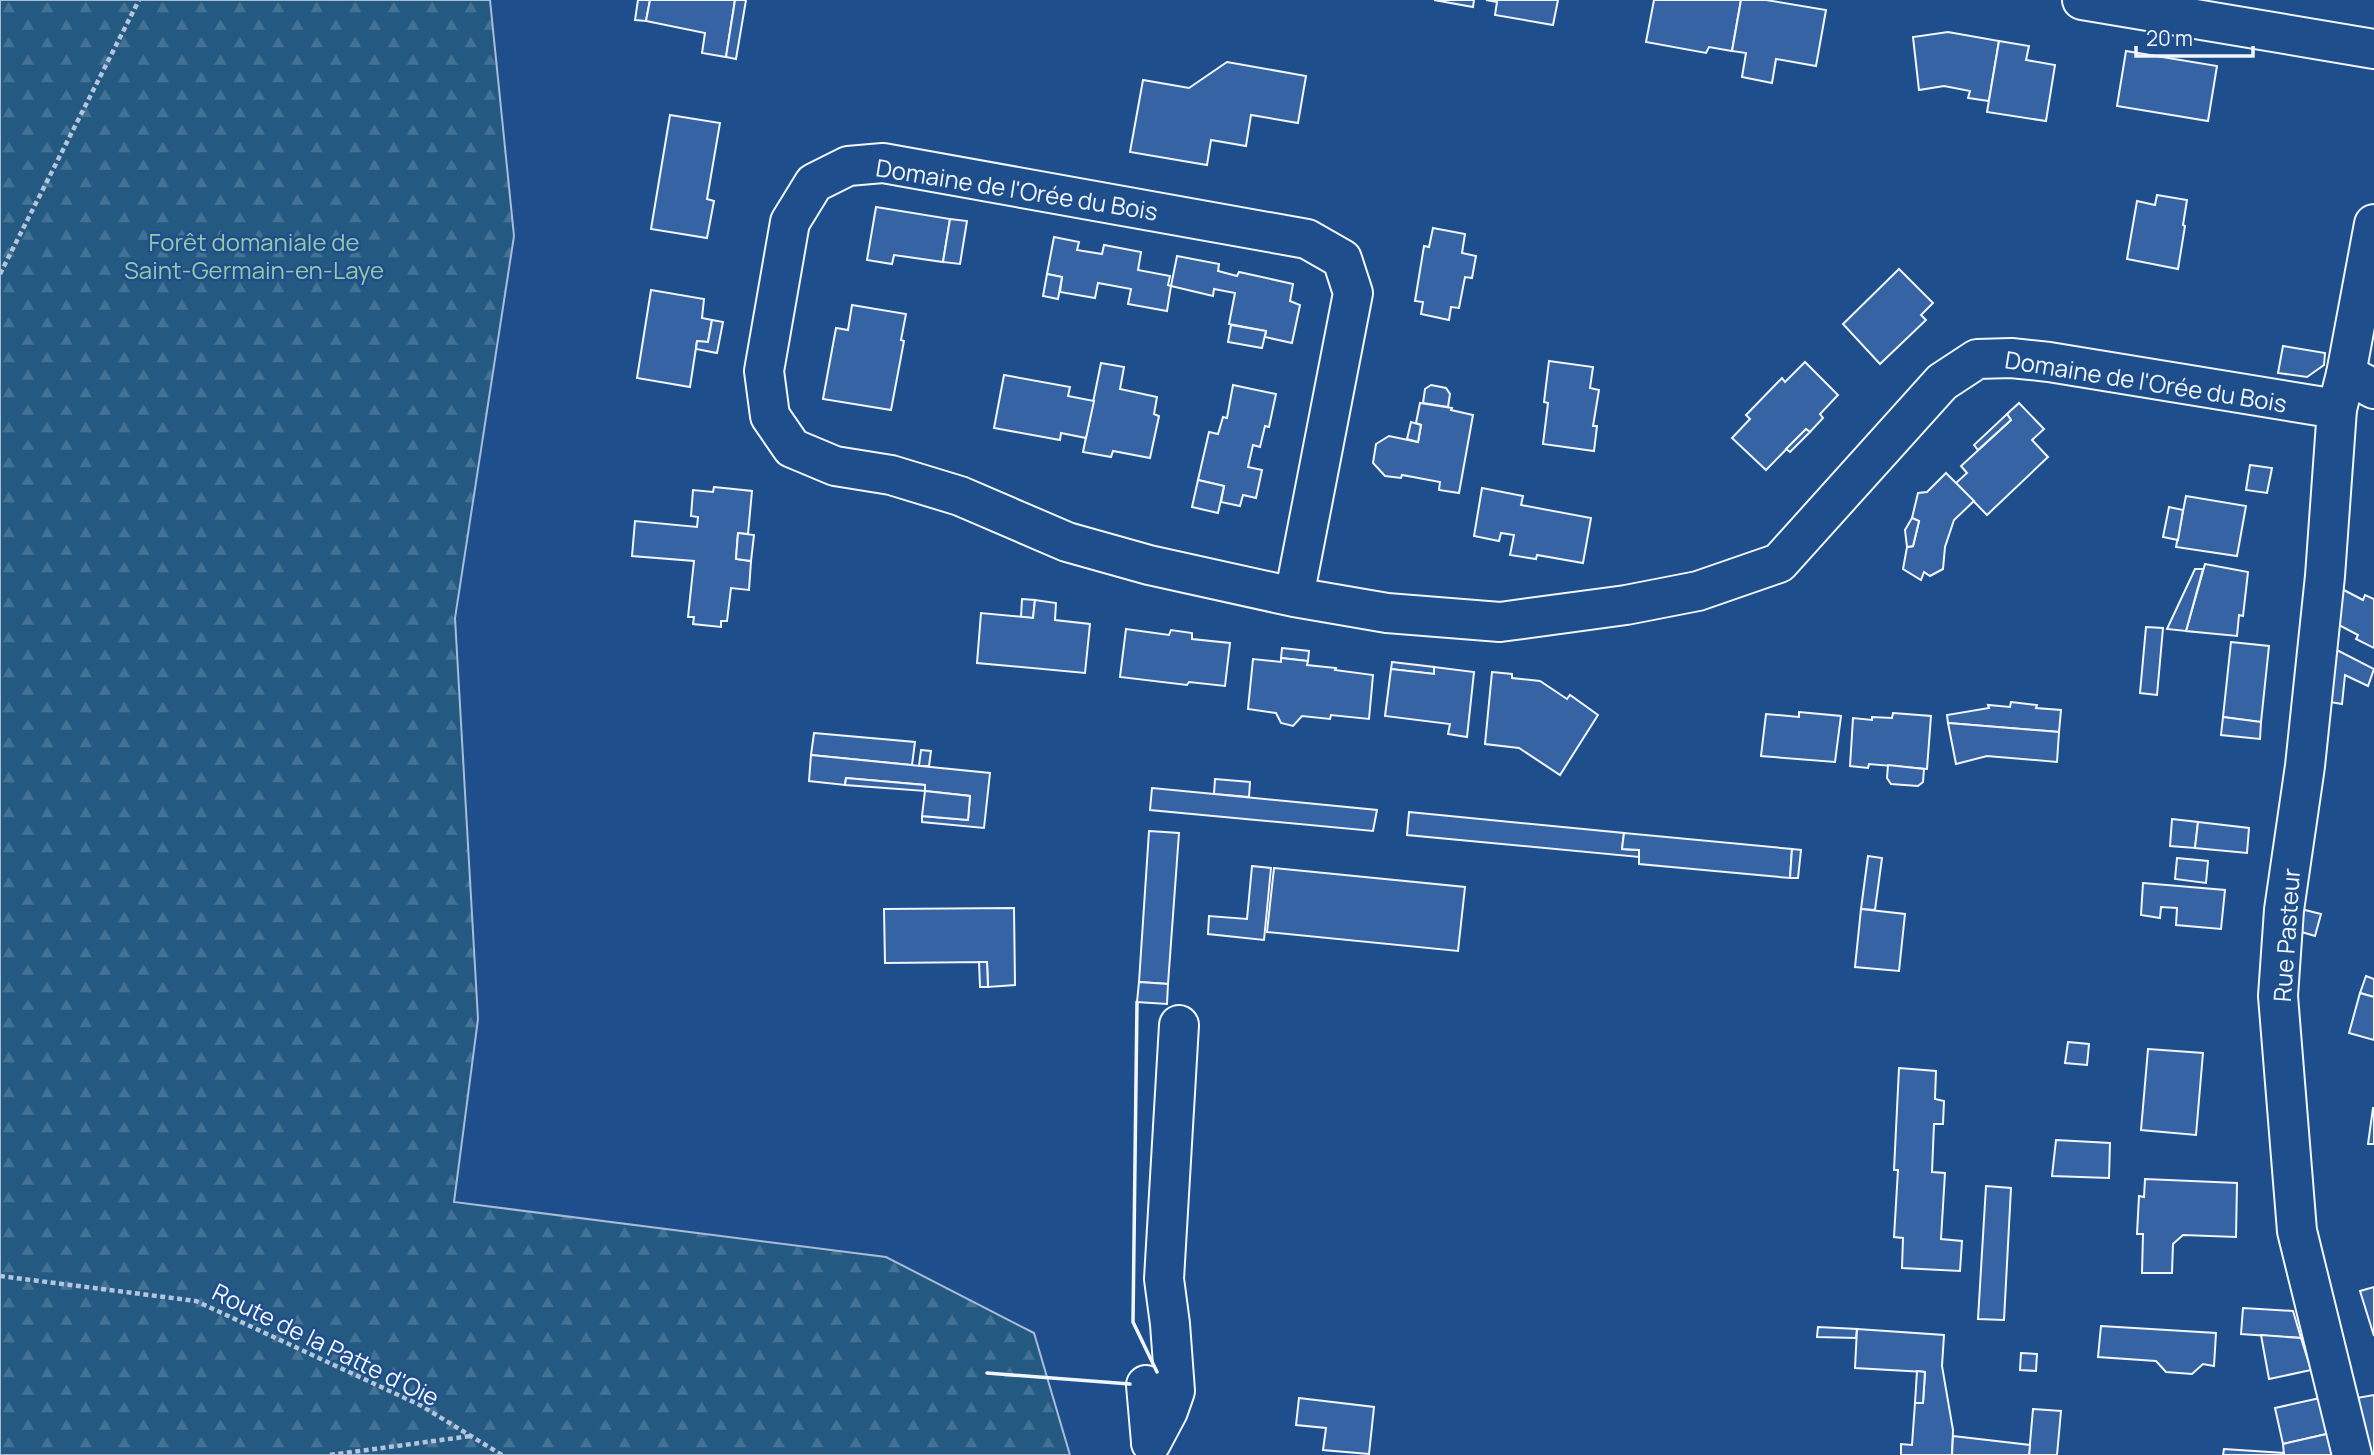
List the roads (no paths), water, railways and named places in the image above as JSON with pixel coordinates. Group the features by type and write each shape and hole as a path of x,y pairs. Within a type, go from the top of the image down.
{"street":[{"path":"2082,0 2374,49"},
{"name":"Domaine de l'Orée du Bois","path":"1294,597 1353,293 1342,259 1307,239 883,163 848,166 814,183 790,222 764,371 770,416 792,448 835,466 891,475 960,496 1079,545 1149,565 1294,597 1387,613 1500,622 1626,605 1698,591 1779,563 1942,382 1977,359 2011,358 2352,391"},
{"name":"Rue Pasteur","path":"2352,1455 2297,1231 2278,996 2284,910 2305,766 2325,576 2374,224"},
{"path":"1152,1449 1175,1391 1164,1279 1180,1025"},
{"path":"1146,1385 1152,1449"}],"park label":[{"name":"Forêt domaniale de Saint-Germain-en-Laye","path":"254,255"}]}
